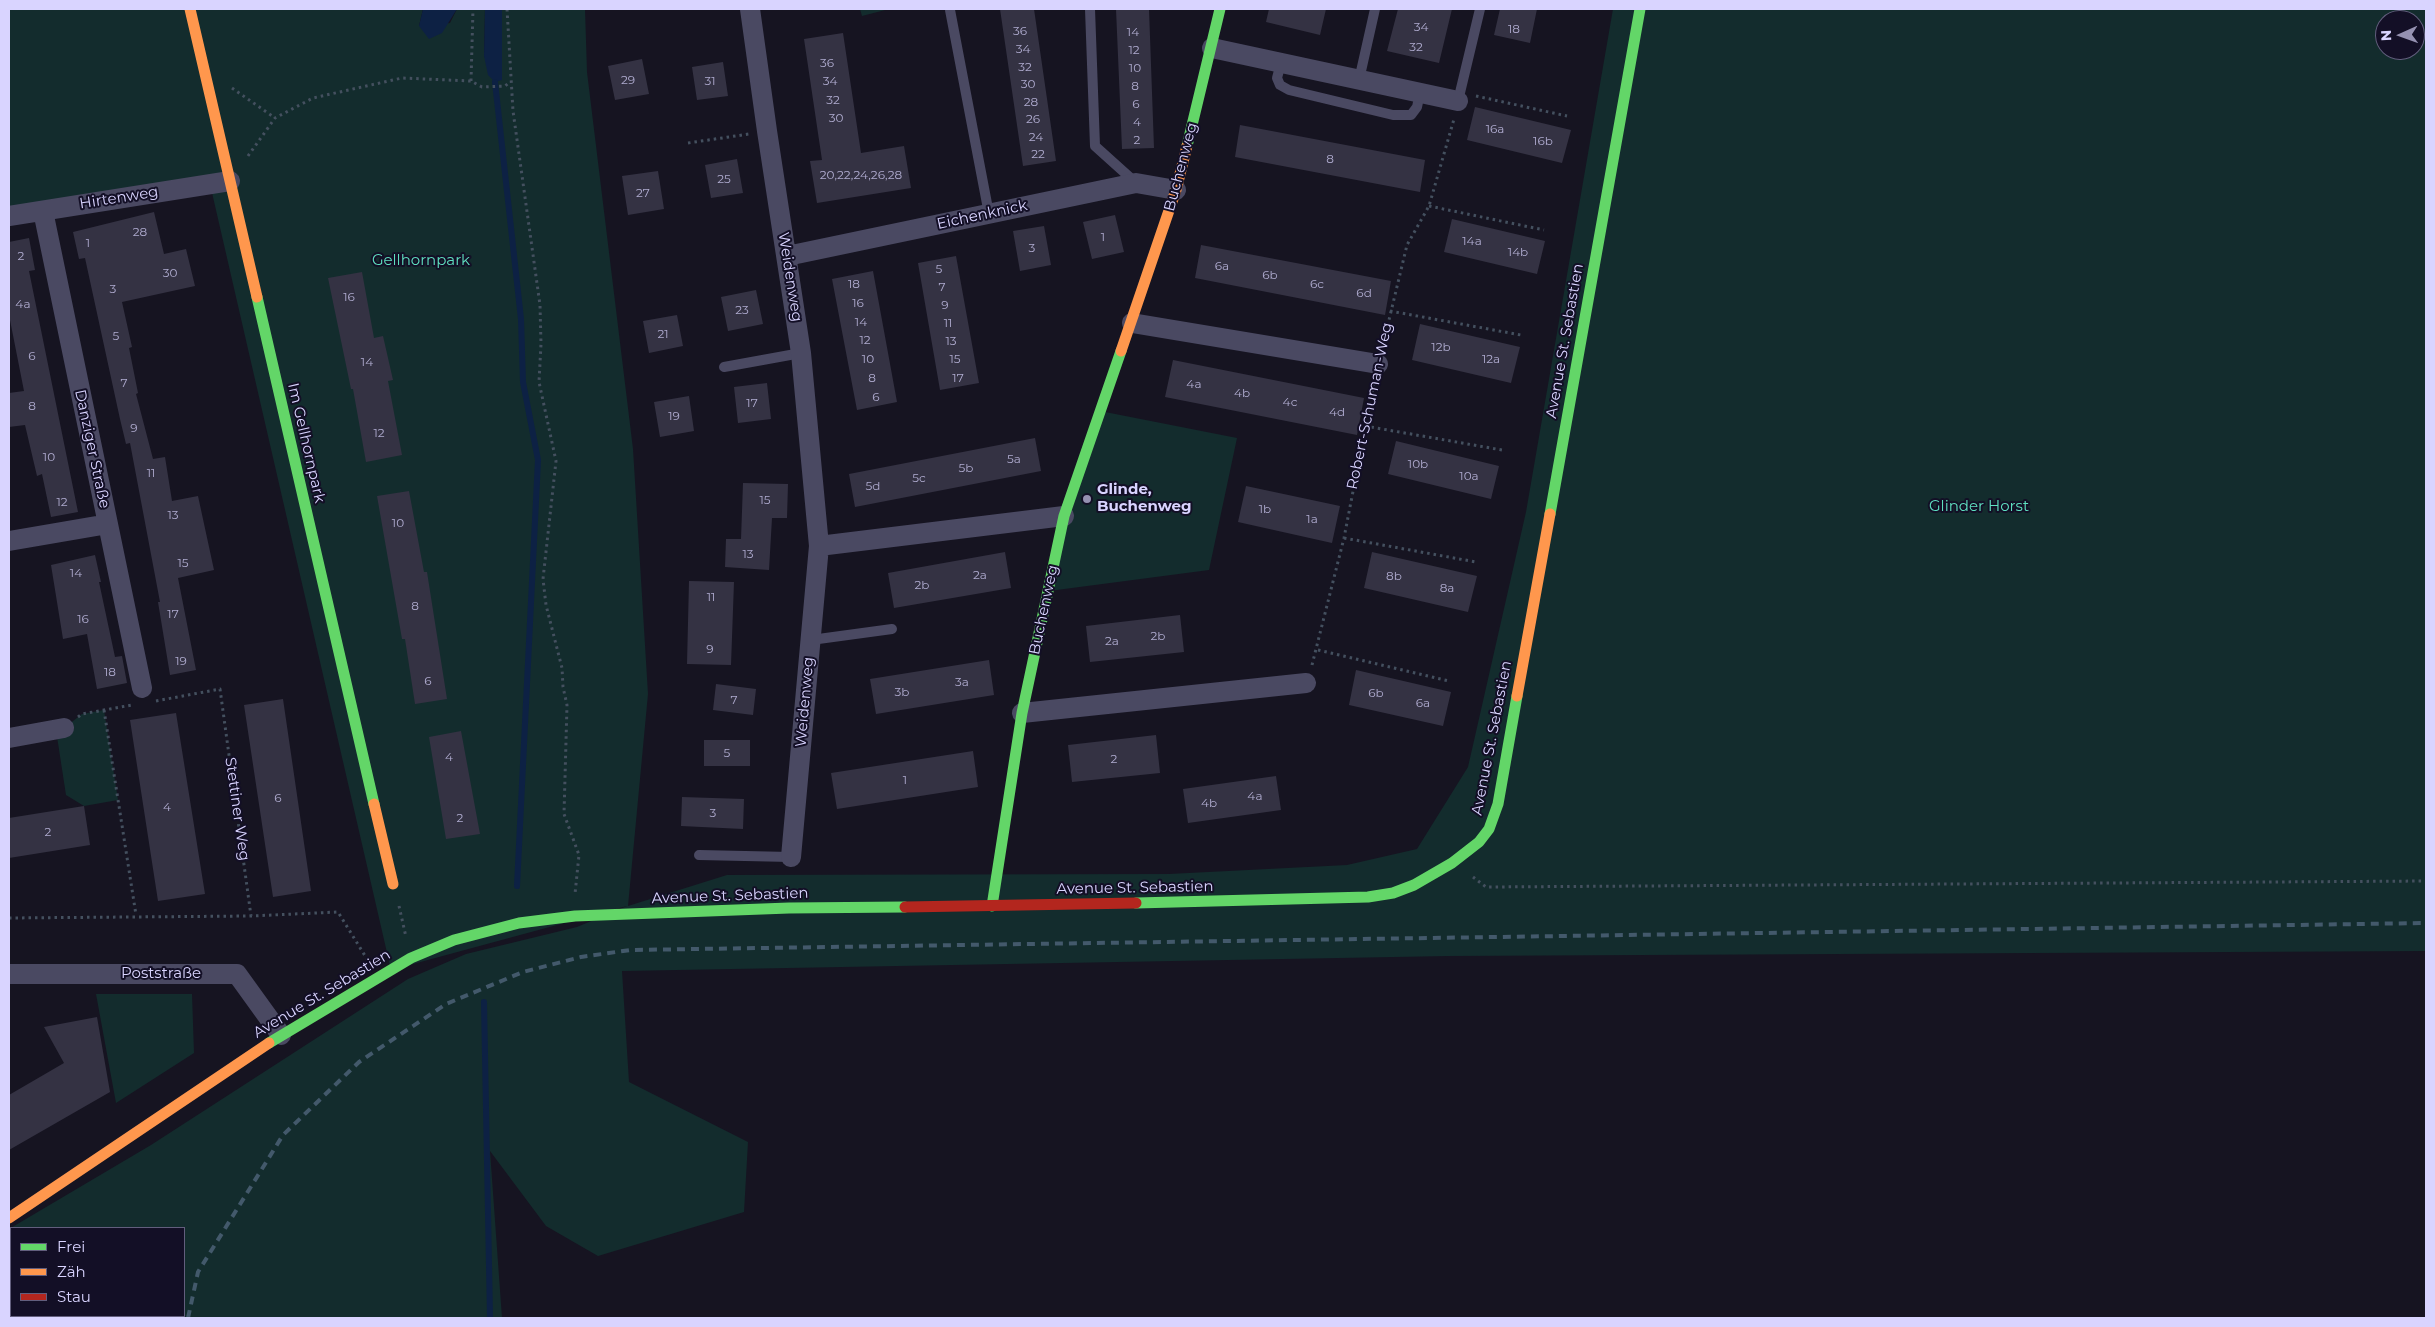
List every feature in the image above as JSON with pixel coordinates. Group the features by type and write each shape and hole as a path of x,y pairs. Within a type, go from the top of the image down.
{"main road":[{"name":"Im Gellhornpark","path":"190,9 393,884"},
{"name":"Buchenweg","path":"992,906 1022,714 1064,516 1132,324 1176,190 1220,9"},
{"name":"Avenue St. Sebastien","path":"9,1218 281,1035 411,958 454,940 500,928 575,916 789,908 992,906 1368,897 1393,893 1414,885 1452,863 1479,842 1489,829 1498,804 1640,9"}],"street":[{"name":"Weidenweg","path":"750,9 766,131 802,353 819,546 791,857"},
{"path":"1212,48 1420,93 1460,97"},
{"name":"Hirtenweg","path":"9,216 230,181"},
{"name":"Eichenknick","path":"787,256 1136,183 1176,190"},
{"name":"Danziger Straße","path":"42,211 142,688"},
{"path":"1132,324 1378,364"},
{"path":"819,546 1064,516"},
{"path":"9,540 108,524"},
{"path":"1022,714 1306,683"},
{"path":"9,738 64,728"},
{"name":"Poststraße","path":"9,974 237,974 281,1035"}],"lane":[{"path":"1090,9 1095,146 1136,183"},
{"path":"1359,80 1375,9"},
{"path":"1460,97 1480,9"},
{"path":"950,10 989,214"},
{"path":"1281,63 1277,78 1280,85 1289,90 1393,115 1411,115 1417,107 1420,93"},
{"path":"724,367 802,353"},
{"path":"810,640 892,629"},
{"path":"699,855 791,857"}],"path":[{"path":"471,81 473,9"},
{"path":"508,9 510,82 520,172 540,305 541,344 538,382 556,462 543,579 546,605 562,668 563,687 567,705 564,814 579,855 575,916"},
{"path":"204,69 275,118"},
{"path":"230,181 275,118 313,98 402,78 471,81 482,87 505,86 510,82"},
{"path":"1460,97 1567,116"},
{"name":"Robert-Schuman-Weg","path":"1306,683 1318,650 1344,538 1378,364 1407,245 1429,206 1460,97"},
{"path":"688,143 766,131"},
{"path":"1429,206 1544,230"},
{"path":"1390,311 1521,334"},
{"path":"1365,426 1502,450"},
{"path":"1344,538 1476,562"},
{"path":"1318,650 1449,680"},
{"name":"Stettiner Weg","path":"222,703 252,916"},
{"path":"104,710 136,915"},
{"path":"1452,863 1486,887 2426,881"},
{"path":"393,884 411,958"},
{"path":"9,918 136,915 252,916 338,912 379,977"}],"green space":[{"name":"Glinder Horst","path":"9,9 423,9 419,26 450,23 457,9 485,9 484,56 502,79 502,9 585,9 587,72 633,449 648,694 628,906 727,875 1169,874 1347,865 1417,849 1468,767 1526,512 1613,9 2426,9 2426,951 1449,956 622,971 629,1082 748,1142 744,1212 598,1256 546,1226 490,1151 502,1318 9,1318 10,1228 10,1317 185,1317 185,1227 12,1227 151,1145 408,979 466,954 577,927 627,906 391,970 210,184 9,215"},
{"path":"860,9 889,9 862,16"},
{"path":"1100,411 1237,438 1209,570 1049,591"},
{"path":"104,710 118,800 84,806 66,795 56,730 64,728 82,714"},
{"path":"96,994 192,994 194,1053 116,1103"}],"water":[{"path":"423,9 457,9 442,33 429,39 419,26"},
{"path":"485,9 502,9 502,80 495,82 488,75 484,56"}],"building":[{"path":"1000,9 1034,9 1056,161 1023,166"},
{"path":"1116,9 1149,9 1154,148 1122,149"},
{"path":"1269,9 1326,9 1320,35 1266,22"},
{"path":"1398,9 1452,9 1439,63 1387,51"},
{"path":"1500,9 1537,9 1530,43 1494,35"},
{"path":"843,33 861,153 904,146 911,188 817,203 810,161 822,160 804,39"},
{"path":"642,59 649,94 615,100 608,66"},
{"path":"723,62 728,96 697,100 692,67"},
{"path":"1475,107 1571,130 1562,163 1467,140"},
{"path":"1240,125 1425,160 1420,192 1235,157"},
{"path":"737,159 743,193 711,198 705,165"},
{"path":"658,171 664,209 628,215 622,176"},
{"path":"154,212 164,254 186,249 195,286 122,302 132,347 129,348 138,393 136,394 153,459 165,457 172,501 198,496 214,570 178,578 196,670 170,675 158,602 160,602 130,443 126,444 85,258 79,259 73,232"},
{"path":"1115,215 1124,252 1092,259 1083,222"},
{"path":"1452,219 1545,241 1537,274 1444,252"},
{"path":"1044,226 1051,265 1020,271 1013,231"},
{"path":"29,238 35,270 29,271 78,512 51,517 42,474 37,476 25,425 9,427 9,393 24,391 9,315 9,242"},
{"path":"1201,245 1391,281 1385,315 1195,278"},
{"path":"956,256 979,383 940,390 918,263"},
{"path":"873,271 897,402 857,410 832,279"},
{"path":"362,272 374,338 383,336 393,380 388,381 402,455 366,462 353,389 351,389 328,278"},
{"path":"756,290 763,324 728,331 721,297"},
{"path":"677,315 683,346 649,353 643,321"},
{"path":"1420,324 1520,347 1511,383 1412,360"},
{"path":"1173,360 1364,398 1357,435 1165,397"},
{"path":"767,383 771,419 738,423 734,387"},
{"path":"689,396 694,431 660,437 654,402"},
{"path":"1035,438 1041,471 855,507 849,474"},
{"path":"1396,441 1499,466 1491,499 1388,474"},
{"path":"743,483 788,484 787,518 772,518 769,570 725,567 726,539 741,539"},
{"path":"1246,486 1340,506 1332,543 1238,522"},
{"path":"409,491 424,572 427,572 447,699 415,704 405,639 402,639 377,496"},
{"path":"1005,552 1011,588 894,608 888,573"},
{"path":"1372,552 1477,576 1468,612 1364,588"},
{"path":"95,555 115,657 122,656 127,683 97,689 87,634 63,639 51,565"},
{"path":"689,581 734,582 731,665 687,664"},
{"path":"1180,615 1184,652 1090,662 1086,626"},
{"path":"989,660 994,695 876,714 870,679"},
{"path":"1356,670 1451,692 1443,726 1349,705"},
{"path":"716,684 756,689 753,715 713,710"},
{"path":"283,699 311,891 273,897 244,705"},
{"path":"176,713 205,894 158,901 130,720"},
{"path":"461,731 480,834 446,839 429,737"},
{"path":"1156,735 1160,773 1072,782 1068,745"},
{"path":"704,740 750,740 750,766 704,766"},
{"path":"973,751 978,787 837,809 831,773"},
{"path":"1276,776 1281,810 1188,823 1183,789"},
{"path":"682,797 744,799 743,829 681,826"},
{"path":"84,806 90,845 9,858 9,818"},
{"path":"97,1017 110,1092 9,1150 9,1095 64,1063 44,1027"}],"waterway":[{"path":"495,82 521,319 523,382 538,460 517,886"},
{"path":"484,1002 490,1318"}],"railway":[{"path":"188,1318 198,1272 283,1135 359,1062 446,1004 523,972 581,957 630,950 2426,923"}],"traffic: fast":[{"path":"1187,146 1220,9"},
{"path":"1550,514 1640,9"},
{"path":"257,297 374,804"},
{"path":"992,906 1022,713 1064,516 1121,351"},
{"path":"1136,903 1368,897 1393,893 1414,885 1452,863 1479,842 1489,829 1498,804 1517,696"},
{"path":"269,1043 411,958 454,940 519,923 575,916 789,908 905,907"}],"traffic: slow":[{"path":"190,9 257,297"},
{"path":"1121,351 1176,190 1187,146"},
{"path":"1517,696 1550,514"},
{"path":"374,804 393,884"},
{"path":"9,1218 269,1043"}],"traffic: jam":[{"path":"905,907 1136,903"}],"place":[{"name":"Glinde, Buchenweg","path":"1087,499"}],"park label":[{"name":"Gellhornpark","path":"421,261"}]}
